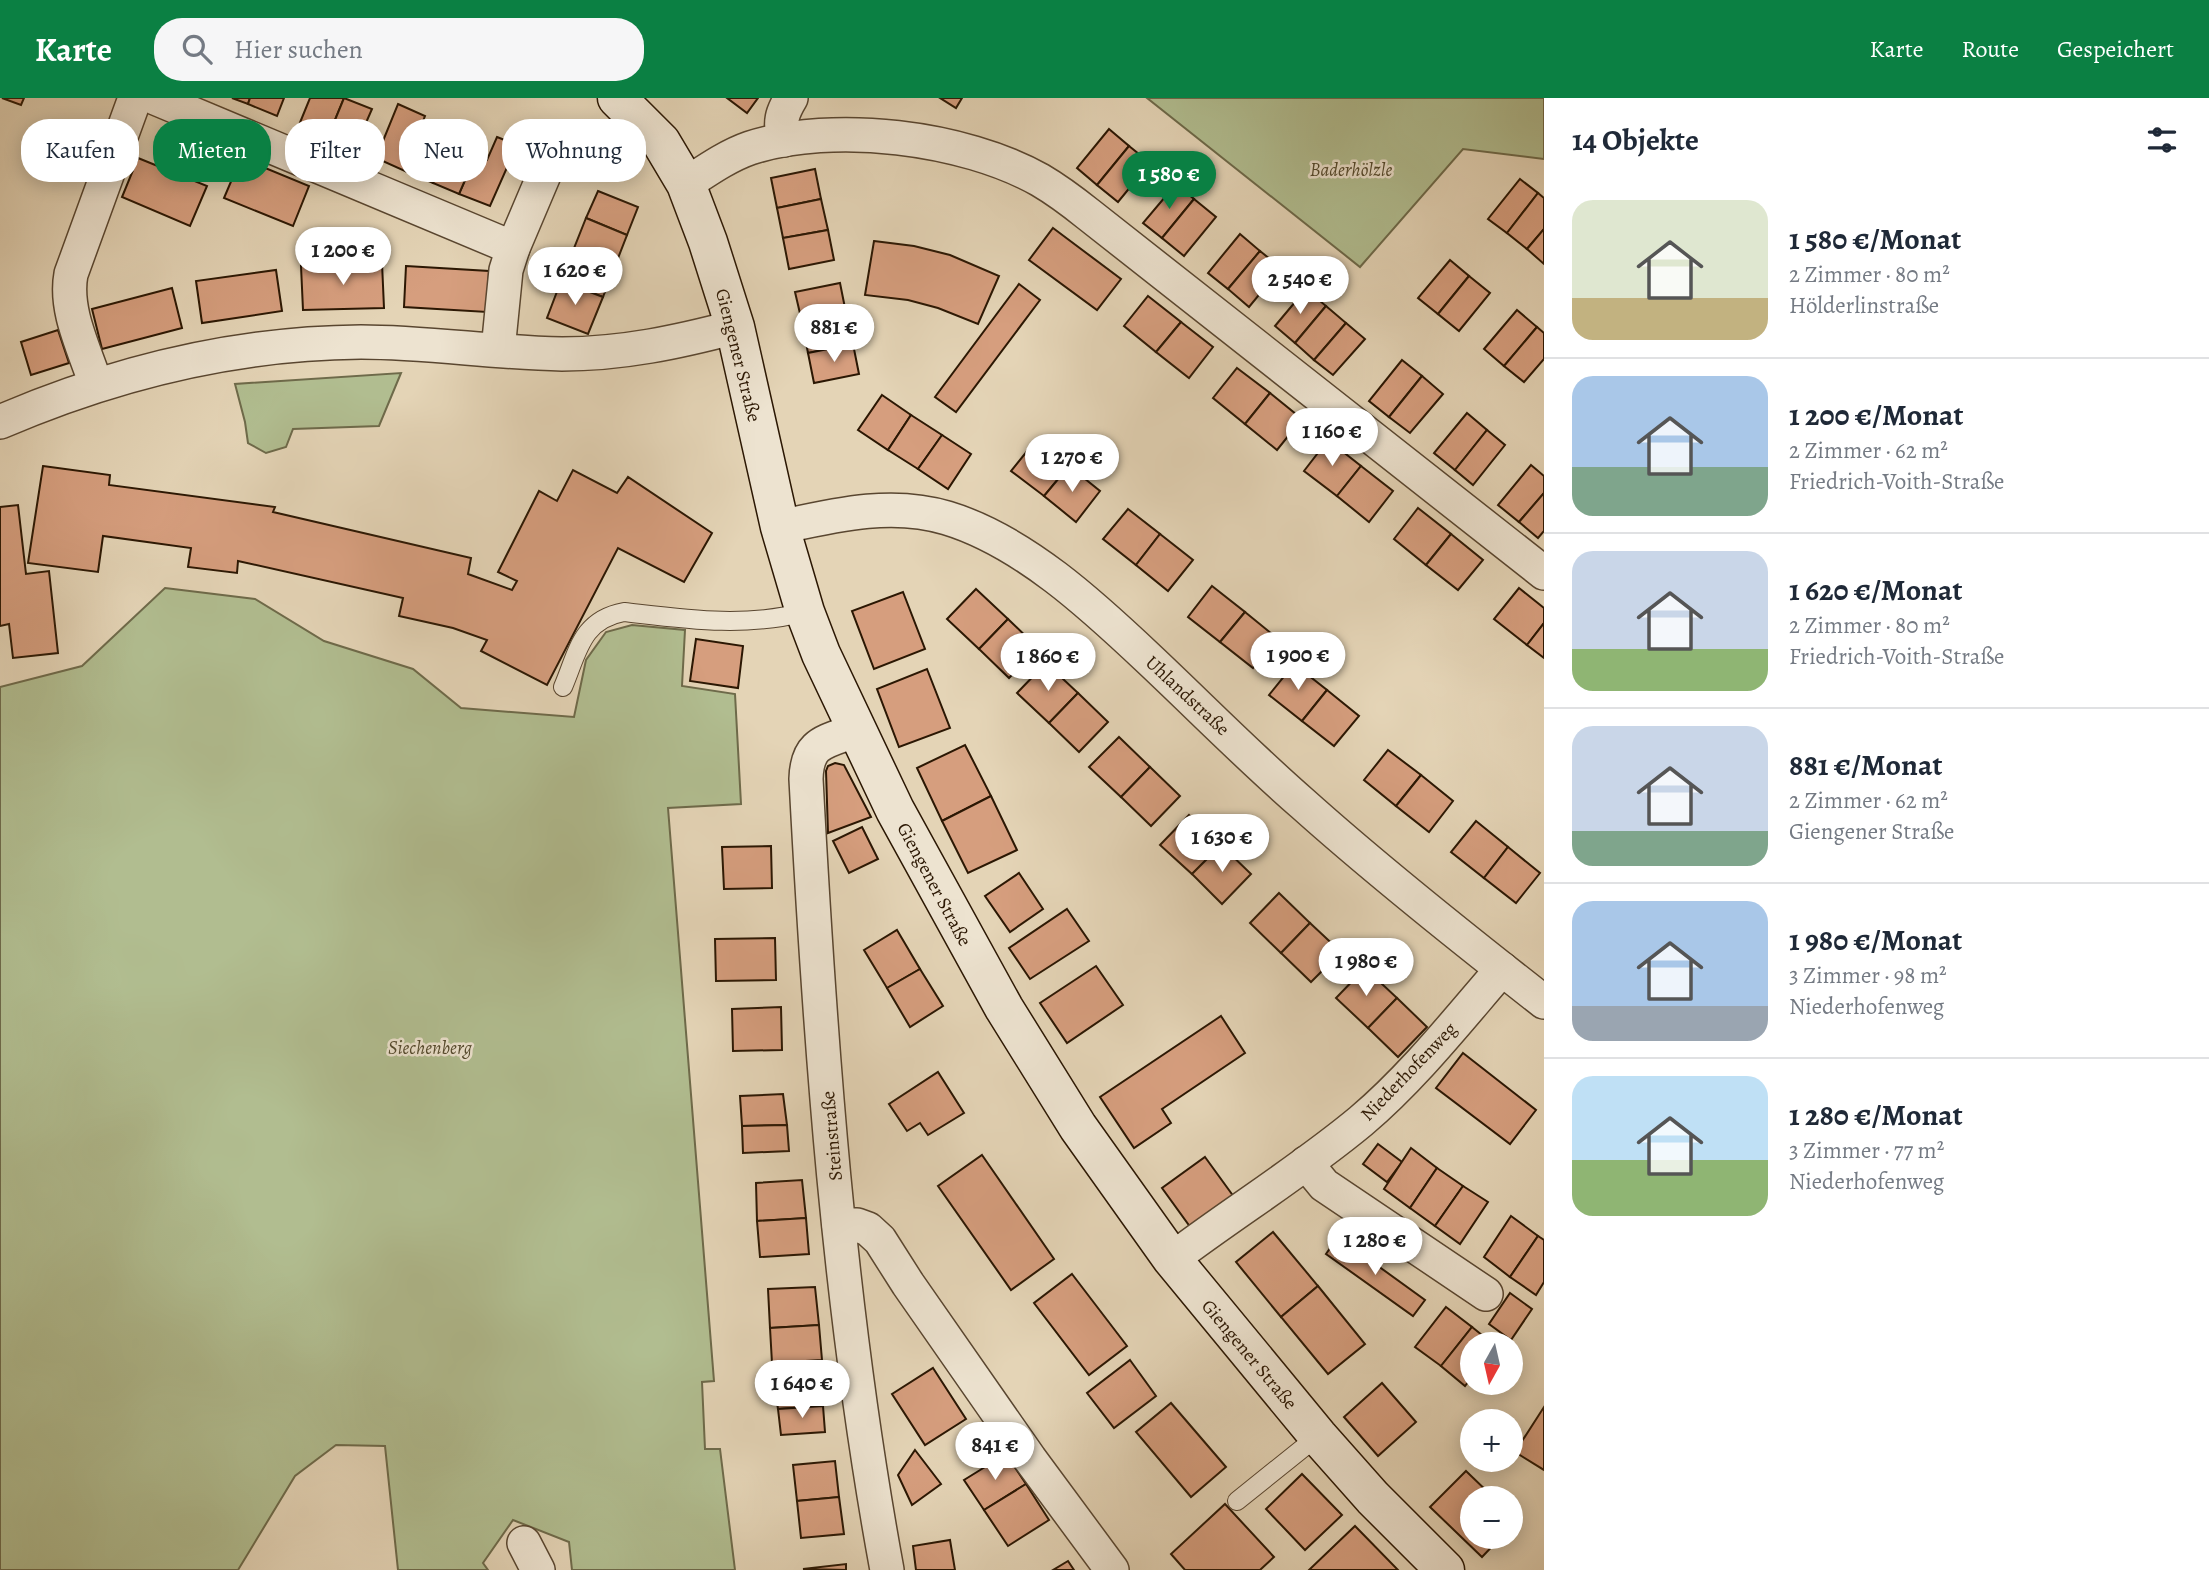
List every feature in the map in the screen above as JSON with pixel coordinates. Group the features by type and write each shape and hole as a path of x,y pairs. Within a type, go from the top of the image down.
{"main road":[{"name":"Giengener Straße","path":"617,98 661,142 686,184 708,242 735,327 780,527 805,612 821,654 924,865 1004,1008 1078,1126 1172,1259 1318,1436 1373,1498 1445,1570"}],"street":[{"path":"96,385 70,305 69,286 135,98"},
{"path":"155,98 513,248"},
{"path":"783,140 781,116 792,98"},
{"path":"686,184 732,155 783,140 832,135 906,139 981,157 1038,179 1088,214 1544,573"},
{"path":"498,350 505,280 513,248 541,182"},
{"path":"0,422 96,385 215,355 305,344 389,342 561,354 623,351 735,327"},
{"name":"Uhlandstraße","path":"780,527 871,511 903,510 949,519 1041,567 1100,612 1303,804 1544,1002"},
{"name":"Steinstraße","path":"857,730 819,745 812,751 806,768 819,994 839,1225 866,1449 887,1570"},
{"name":"Niederhofenweg","path":"1172,1259 1361,1121 1399,1086 1502,970"},
{"path":"1306,1163 1324,1185 1486,1294"},
{"path":"839,1225 857,1225 868,1229 880,1240 1023,1448 1112,1570"}],"lane":[{"path":"563,687 584,638 593,625 607,615 624,612 728,623 779,619 805,612"},
{"path":"1237,1501 1318,1436"}],"green space":[{"name":"Baderhölzle","path":"1147,98 1544,98 1544,159 1463,149 1360,267"},
{"path":"401,373 379,426 293,429 286,447 266,453 248,443 235,384"},
{"name":"Siechenberg","path":"165,588 255,599 324,641 413,669 461,708 574,717 586,660 606,632 632,625 685,630 682,686 735,694 741,804 668,808 714,1381 702,1382 705,1449 720,1449 735,1570 572,1570 569,1542 513,1520 483,1563 488,1570 398,1570 385,1446 336,1445 295,1476 238,1570 0,1570 0,687 82,666"}],"building":[{"path":"2,98 24,98 21,105"},
{"path":"232,98 250,98 248,104"},
{"path":"250,98 284,98 277,116 248,104"},
{"path":"310,98 344,98 335,119 301,119"},
{"path":"344,98 372,109 368,119 335,119"},
{"path":"727,98 758,98 747,113"},
{"path":"940,98 962,98 956,108"},
{"path":"398,104 425,116 424,119 399,119 399,168 385,162 385,136"},
{"path":"1109,129 1129,146 1097,185 1077,168"},
{"path":"497,137 502,139 502,179 490,206 459,194 464,182 488,182 488,158"},
{"path":"1129,146 1150,163 1118,202 1097,185"},
{"path":"139,158 153,164 153,182 197,182 207,186 190,226 122,197 128,182 139,182"},
{"path":"815,169 821,199 777,208 771,178"},
{"path":"271,170 285,176 285,182 299,182 309,186 293,226 224,198 231,182 271,182"},
{"path":"1520,179 1538,193 1507,233 1488,219"},
{"path":"433,182 464,182 459,194"},
{"path":"1176,184 1194,199 1162,238 1143,223"},
{"path":"598,191 638,207 627,235 586,218"},
{"path":"1538,193 1544,198 1544,229 1527,249 1507,233"},
{"path":"821,199 828,230 783,238 777,208"},
{"path":"1194,199 1216,217 1184,256 1162,238"},
{"path":"586,218 627,235 603,297 561,281"},
{"path":"1053,228 1121,279 1097,310 1029,260"},
{"path":"1544,229 1544,264 1527,249"},
{"path":"828,230 834,260 789,269 783,238"},
{"path":"1240,234 1260,251 1228,289 1208,273"},
{"path":"874,241 914,246 950,255 999,276 978,324 938,308 908,300 865,295"},
{"path":"1260,251 1281,268 1249,307 1228,289"},
{"path":"1450,260 1469,276 1438,314 1418,298"},
{"path":"382,263 384,308 303,310 301,266"},
{"path":"406,266 489,271 487,312 404,307"},
{"path":"276,270 282,311 202,323 196,281"},
{"path":"1469,276 1490,293 1459,331 1438,314"},
{"path":"561,281 603,297 588,334 547,318"},
{"path":"840,283 846,313 802,322 795,292"},
{"path":"1019,284 1040,300 956,412 935,397"},
{"path":"172,288 182,328 102,349 92,309"},
{"path":"1306,289 1326,306 1295,343 1275,326"},
{"path":"1148,296 1181,322 1156,352 1124,326"},
{"path":"1326,306 1346,323 1314,360 1295,343"},
{"path":"1517,310 1537,327 1504,366 1484,349"},
{"path":"846,313 853,344 808,353 802,322"},
{"path":"1181,322 1213,347 1189,378 1156,352"},
{"path":"1346,323 1365,339 1333,375 1314,360"},
{"path":"1537,327 1544,333 1544,359 1524,382 1504,366"},
{"path":"58,330 69,363 31,375 21,342"},
{"path":"853,344 859,374 814,383 808,353"},
{"path":"1402,360 1422,376 1389,417 1369,401"},
{"path":"1237,368 1270,393 1245,424 1213,398"},
{"path":"1422,376 1443,394 1410,433 1389,417"},
{"path":"1270,393 1302,419 1277,450 1245,424"},
{"path":"882,395 911,415 888,450 858,430"},
{"path":"1467,413 1487,430 1455,470 1434,453"},
{"path":"911,415 942,435 918,469 888,450"},
{"path":"1487,430 1505,445 1473,485 1455,470"},
{"path":"942,435 971,454 948,489 918,469"},
{"path":"1036,440 1069,466 1044,496 1011,471"},
{"path":"1328,440 1361,466 1337,496 1304,471"},
{"path":"1531,465 1544,476 1544,493 1519,522 1498,505"},
{"path":"43,466 110,475 109,485 275,507 273,512 471,558 468,574 512,590 517,581 498,572 539,491 557,501 573,470 617,493 628,477 712,533 684,582 618,548 547,685 481,651 487,640 453,628 399,616 403,598 238,561 237,573 188,567 191,548 103,536 98,572 28,563"},
{"path":"1069,466 1100,491 1076,522 1044,496"},
{"path":"1361,466 1393,491 1369,522 1337,496"},
{"path":"1544,493 1544,531 1538,538 1519,522"},
{"path":"18,505 26,574 49,571 58,653 13,658 9,624 0,626 0,507"},
{"path":"1418,508 1451,534 1426,565 1394,539"},
{"path":"1128,509 1160,534 1136,565 1103,539"},
{"path":"1160,534 1193,560 1168,591 1136,565"},
{"path":"1451,534 1483,560 1458,590 1426,565"},
{"path":"1212,586 1245,612 1220,642 1188,617"},
{"path":"1519,588 1544,608 1544,623 1527,645 1494,619"},
{"path":"976,589 1008,619 979,649 947,619"},
{"path":"903,592 925,649 874,669 852,611"},
{"path":"1245,612 1277,638 1253,668 1220,642"},
{"path":"1008,619 1038,648 1009,678 979,649"},
{"path":"1544,623 1544,658 1527,645"},
{"path":"696,639 743,646 738,688 690,681"},
{"path":"1046,663 1078,693 1049,723 1017,693"},
{"path":"1294,664 1327,690 1302,721 1269,695"},
{"path":"927,669 950,728 899,747 877,689"},
{"path":"1327,690 1359,716 1334,746 1302,721"},
{"path":"1078,693 1108,722 1079,752 1049,723"},
{"path":"1119,737 1150,767 1121,797 1089,767"},
{"path":"965,745 991,796 942,821 917,768"},
{"path":"1388,750 1421,775 1396,806 1364,780"},
{"path":"835,763 844,765 871,817 828,833 826,771 828,766"},
{"path":"1150,767 1180,796 1151,826 1121,797"},
{"path":"1421,775 1453,801 1429,832 1396,806"},
{"path":"991,796 1017,850 968,873 942,821"},
{"path":"1189,815 1221,845 1192,874 1160,845"},
{"path":"1476,821 1508,847 1484,878 1451,852"},
{"path":"862,827 878,859 849,873 833,841"},
{"path":"1221,845 1251,874 1222,904 1192,874"},
{"path":"771,846 772,888 724,889 722,847"},
{"path":"1508,847 1540,873 1516,903 1484,878"},
{"path":"1019,873 1043,909 1010,932 985,896"},
{"path":"1279,893 1310,923 1281,953 1250,923"},
{"path":"1067,909 1089,941 1030,979 1009,948"},
{"path":"1310,923 1341,952 1311,982 1281,953"},
{"path":"897,930 920,969 887,988 864,950"},
{"path":"775,938 776,980 716,981 715,939"},
{"path":"1096,966 1123,1005 1067,1043 1040,1003"},
{"path":"1365,968 1397,998 1368,1028 1336,998"},
{"path":"920,969 943,1006 910,1027 887,988"},
{"path":"1397,998 1427,1027 1398,1057 1368,1028"},
{"path":"781,1007 782,1050 733,1051 732,1009"},
{"path":"1221,1016 1245,1053 1162,1109 1171,1123 1134,1148 1100,1097"},
{"path":"1463,1053 1536,1110 1510,1144 1436,1088"},
{"path":"938,1072 964,1113 928,1135 920,1123 907,1131 889,1104"},
{"path":"783,1094 787,1125 742,1126 740,1096"},
{"path":"787,1125 789,1151 743,1153 742,1126"},
{"path":"1378,1144 1402,1162 1387,1182 1363,1164"},
{"path":"1411,1148 1437,1168 1410,1208 1384,1189"},
{"path":"982,1155 1054,1259 1011,1290 938,1186"},
{"path":"1205,1157 1234,1197 1191,1228 1162,1188"},
{"path":"1437,1168 1463,1186 1435,1226 1410,1208"},
{"path":"802,1180 806,1218 757,1221 756,1183"},
{"path":"1463,1186 1488,1202 1460,1244 1435,1226"},
{"path":"1511,1216 1538,1236 1510,1277 1484,1257"},
{"path":"806,1218 809,1254 760,1257 757,1221"},
{"path":"1273,1232 1318,1286 1281,1317 1236,1262"},
{"path":"1538,1236 1544,1240 1544,1282 1536,1295 1510,1277"},
{"path":"1338,1237 1425,1300 1413,1316 1326,1254"},
{"path":"1072,1274 1127,1346 1089,1375 1034,1303"},
{"path":"1318,1286 1365,1344 1328,1374 1281,1317"},
{"path":"815,1287 819,1325 770,1328 768,1289"},
{"path":"1510,1293 1532,1309 1516,1332 1500,1332 1489,1324"},
{"path":"1446,1307 1472,1327 1468,1332 1460,1332 1460,1342 1441,1366 1415,1347"},
{"path":"819,1325 822,1360 772,1363 770,1328"},
{"path":"1460,1342 1460,1382 1441,1366"},
{"path":"1130,1360 1156,1396 1114,1428 1087,1393"},
{"path":"933,1368 966,1419 925,1445 892,1394"},
{"path":"820,1381 823,1406 778,1409 774,1385"},
{"path":"1382,1383 1416,1422 1378,1456 1344,1417"},
{"path":"1171,1403 1226,1467 1191,1497 1136,1432"},
{"path":"823,1406 825,1432 781,1435 778,1409"},
{"path":"1544,1407 1544,1470 1523,1457 1523,1440"},
{"path":"915,1450 941,1484 912,1505 898,1475"},
{"path":"1006,1454 1026,1484 984,1510 964,1480"},
{"path":"835,1461 839,1497 797,1501 793,1465"},
{"path":"1465,1472 1482,1486 1460,1486 1460,1536 1430,1507"},
{"path":"1302,1474 1342,1515 1305,1550 1266,1509"},
{"path":"1026,1484 1049,1520 1008,1546 984,1510"},
{"path":"839,1497 844,1534 801,1538 797,1501"},
{"path":"1225,1504 1274,1557 1260,1570 1185,1570 1171,1554"},
{"path":"1355,1526 1398,1570 1309,1570"},
{"path":"950,1540 955,1570 916,1570 913,1546"},
{"path":"1474,1549 1490,1549 1482,1557"},
{"path":"1068,1561 1074,1570 1053,1570"},
{"path":"846,1564 846,1570 803,1569"}]}
